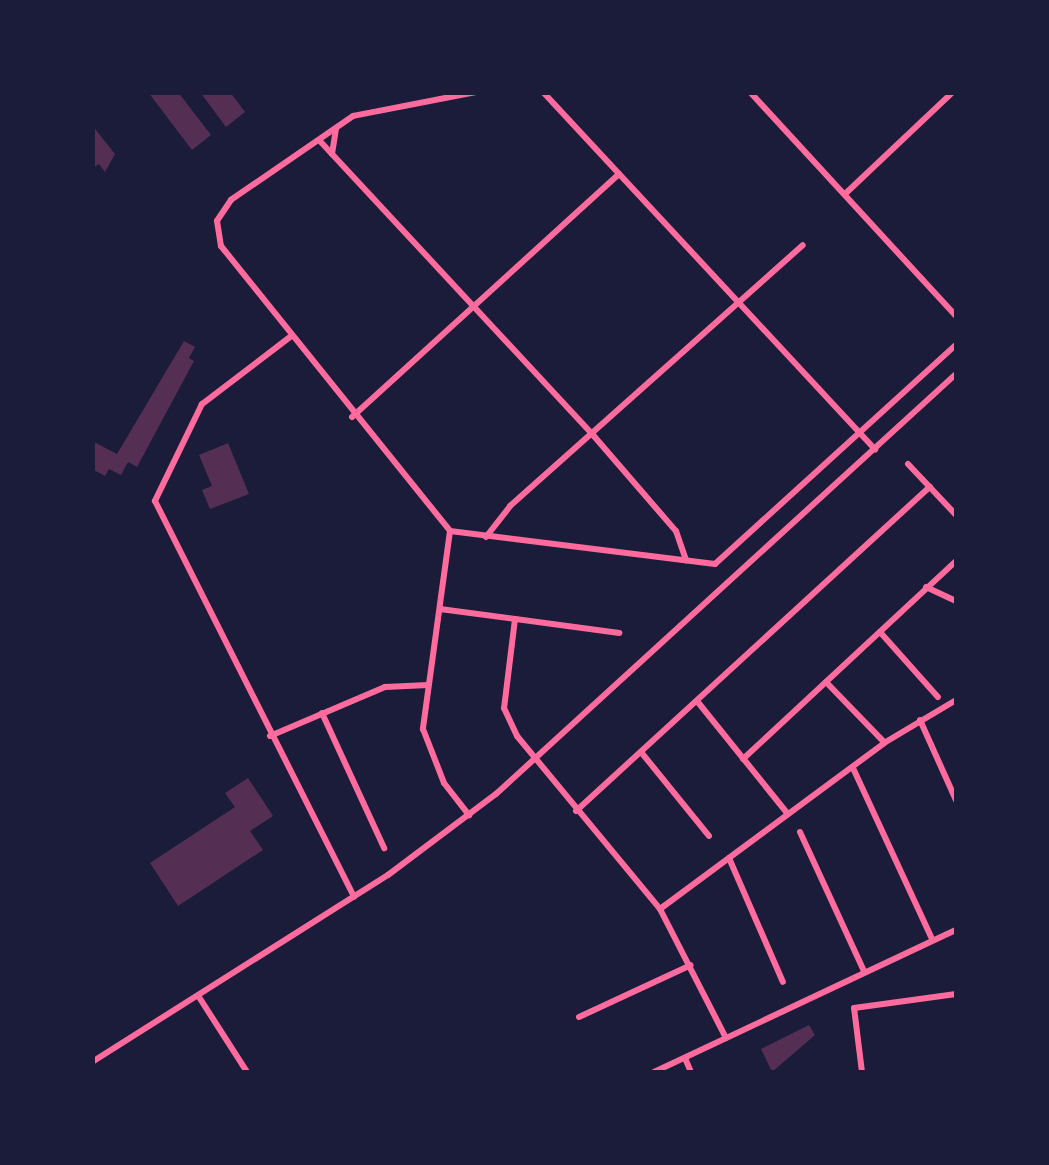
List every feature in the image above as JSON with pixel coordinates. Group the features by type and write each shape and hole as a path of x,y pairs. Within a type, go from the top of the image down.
{"street":[{"path":"476,92 369,110 231,200 217,221 221,246 352,417 450,531 715,564 956,344"},
{"path":"543,92 875,449"},
{"path":"750,92 956,316"},
{"path":"845,194 952,92"},
{"path":"332,155 336,128"},
{"path":"316,142 593,435 676,531 686,560"},
{"path":"352,417 619,174"},
{"path":"486,537 510,506 593,435 736,300 803,246"},
{"path":"290,337 202,404 155,501 354,898"},
{"path":"92,1062 354,898 468,815 534,762 956,374"},
{"path":"908,464 956,515"},
{"path":"576,811 930,487"},
{"path":"450,531 428,685 426,740 444,783 468,815"},
{"path":"743,759 956,561"},
{"path":"926,587 956,601"},
{"path":"440,609 619,634"},
{"path":"515,619 504,708 534,762 660,909 692,964 726,1038"},
{"path":"880,632 938,697"},
{"path":"826,682 884,743"},
{"path":"270,736 385,687 428,685"},
{"path":"660,909 884,743 956,700"},
{"path":"697,701 788,814"},
{"path":"322,713 384,848"},
{"path":"920,720 956,800"},
{"path":"641,752 709,836"},
{"path":"853,768 931,937"},
{"path":"800,832 864,971"},
{"path":"729,858 783,982"},
{"path":"654,1072 931,937 956,930"},
{"path":"579,1017 692,964"},
{"path":"862,1072 854,1008 956,994"},
{"path":"198,997 247,1072"},
{"path":"685,1058 691,1072"}],"building":[{"path":"148,92 178,92 211,135 192,150"},
{"path":"200,92 230,92 245,112 226,127"},
{"path":"92,125 115,154 105,172 99,164 92,168"},
{"path":"184,341 195,347 189,358 194,361 137,467 128,462 121,475 109,469 105,476 92,469 92,441 117,454"},
{"path":"228,443 249,494 210,509 202,490 212,486 199,455"},
{"path":"248,778 273,816 250,831 263,850 178,906 150,863 235,807 225,793"},
{"path":"809,1025 815,1035 772,1072 761,1049"}]}
